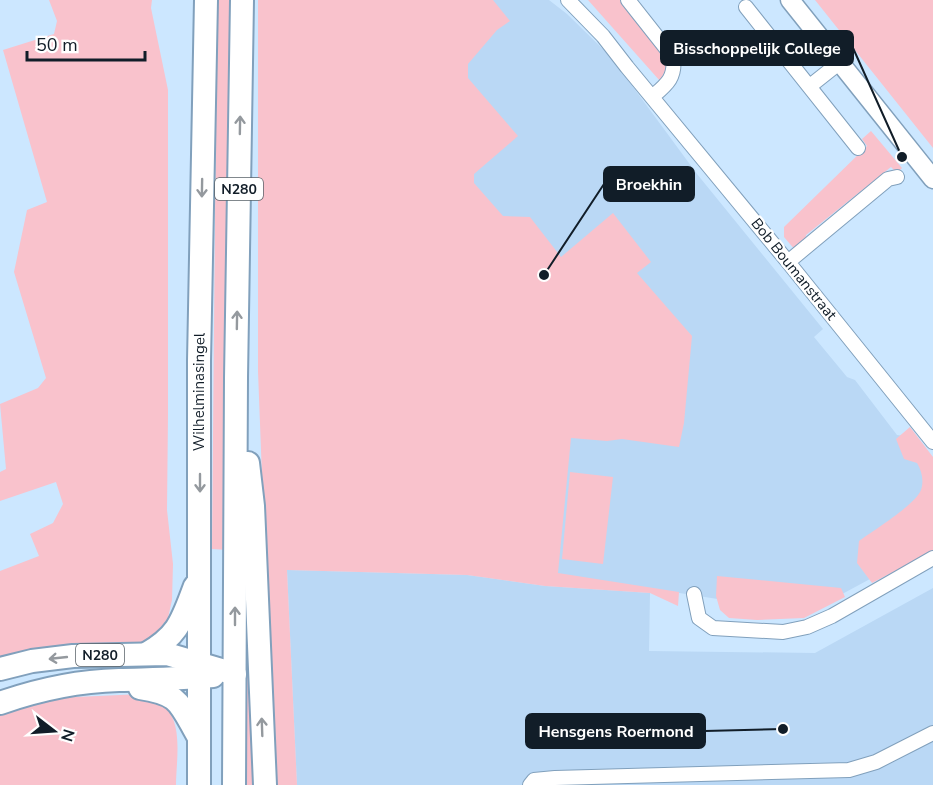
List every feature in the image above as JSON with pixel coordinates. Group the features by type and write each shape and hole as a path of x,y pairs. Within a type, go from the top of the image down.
{"main road":[{"name":"Wilhelminasingel","path":"199,785 199,361 206,0"},
{"name":"N280","path":"234,785 236,378 242,0"},
{"name":"N280","path":"236,378 253,506 265,785"},
{"name":"N280","path":"146,654 166,642 174,633 200,573"},
{"name":"N280","path":"0,669 52,658 167,654 200,670"},
{"name":"N280","path":"0,703 31,694 97,682 200,670 235,674"},
{"name":"N280","path":"97,682 166,693 181,706 199,738"}],"street":[{"name":"Bob Boumanstraat","path":"568,0 603,36 933,442"},
{"path":"628,0 673,57 675,68 671,77 652,98"},
{"path":"790,0 933,179"},
{"path":"746,7 858,148"},
{"path":"810,86 839,63"},
{"path":"788,262 888,179 897,177"},
{"path":"694,594 699,618 713,628 783,632 807,627 832,616 933,558"},
{"path":"530,785 534,780 555,778 849,770 876,762 933,733"}],"shaded area":[{"path":"49,0 152,0 151,8 168,90 167,510 173,564 172,600 168,618 157,632 149,640 130,648 0,663 0,571 39,556 30,534 53,523 63,504 56,482 0,501 0,472 6,469 0,404 38,388 46,378 14,272 27,210 47,202 3,50 54,34 57,21"},
{"path":"217,0 233,0 228,550 212,549"},
{"path":"258,0 493,0 510,21 497,30 468,64 468,78 518,136 474,174 474,183 503,216 530,217 561,257 613,213 651,262 637,273 692,336 684,423 679,447 622,439 607,441 571,438 558,573 679,592 678,606 650,593 545,586 467,575 287,570 297,785 269,785 264,529 258,371"},
{"path":"312,0 549,0 567,14 611,57 697,174 823,329 814,337 847,377 855,380 897,435 911,437 933,465 933,545 807,613 558,574"},
{"path":"588,0 620,0 665,56 667,67 660,81"},
{"path":"815,0 933,0 933,148"},
{"path":"871,131 902,168 897,173 891,167 806,235 805,243 796,251 784,237 784,227 867,146 862,139"},
{"path":"910,427 933,457 933,551 872,583 857,563 859,541 903,510 917,496 922,487 919,466 917,463 904,459 896,439"},
{"path":"570,472 613,477 603,564 562,559"},
{"path":"246,511 260,785 245,785"},
{"path":"287,570 467,575 545,586 650,593 649,651 815,653 933,588 933,785 297,785"},
{"path":"717,576 841,588 845,597 804,618 757,620 729,618 720,610 716,596"},
{"path":"142,694 162,704 175,725 178,746 176,785 0,785 0,714 54,698"}],"place":[{"name":"Bisschoppelijk College","path":"902,157"},
{"name":"Broekhin","path":"544,275"},
{"name":"Hensgens Roermond","path":"783,729"}]}
